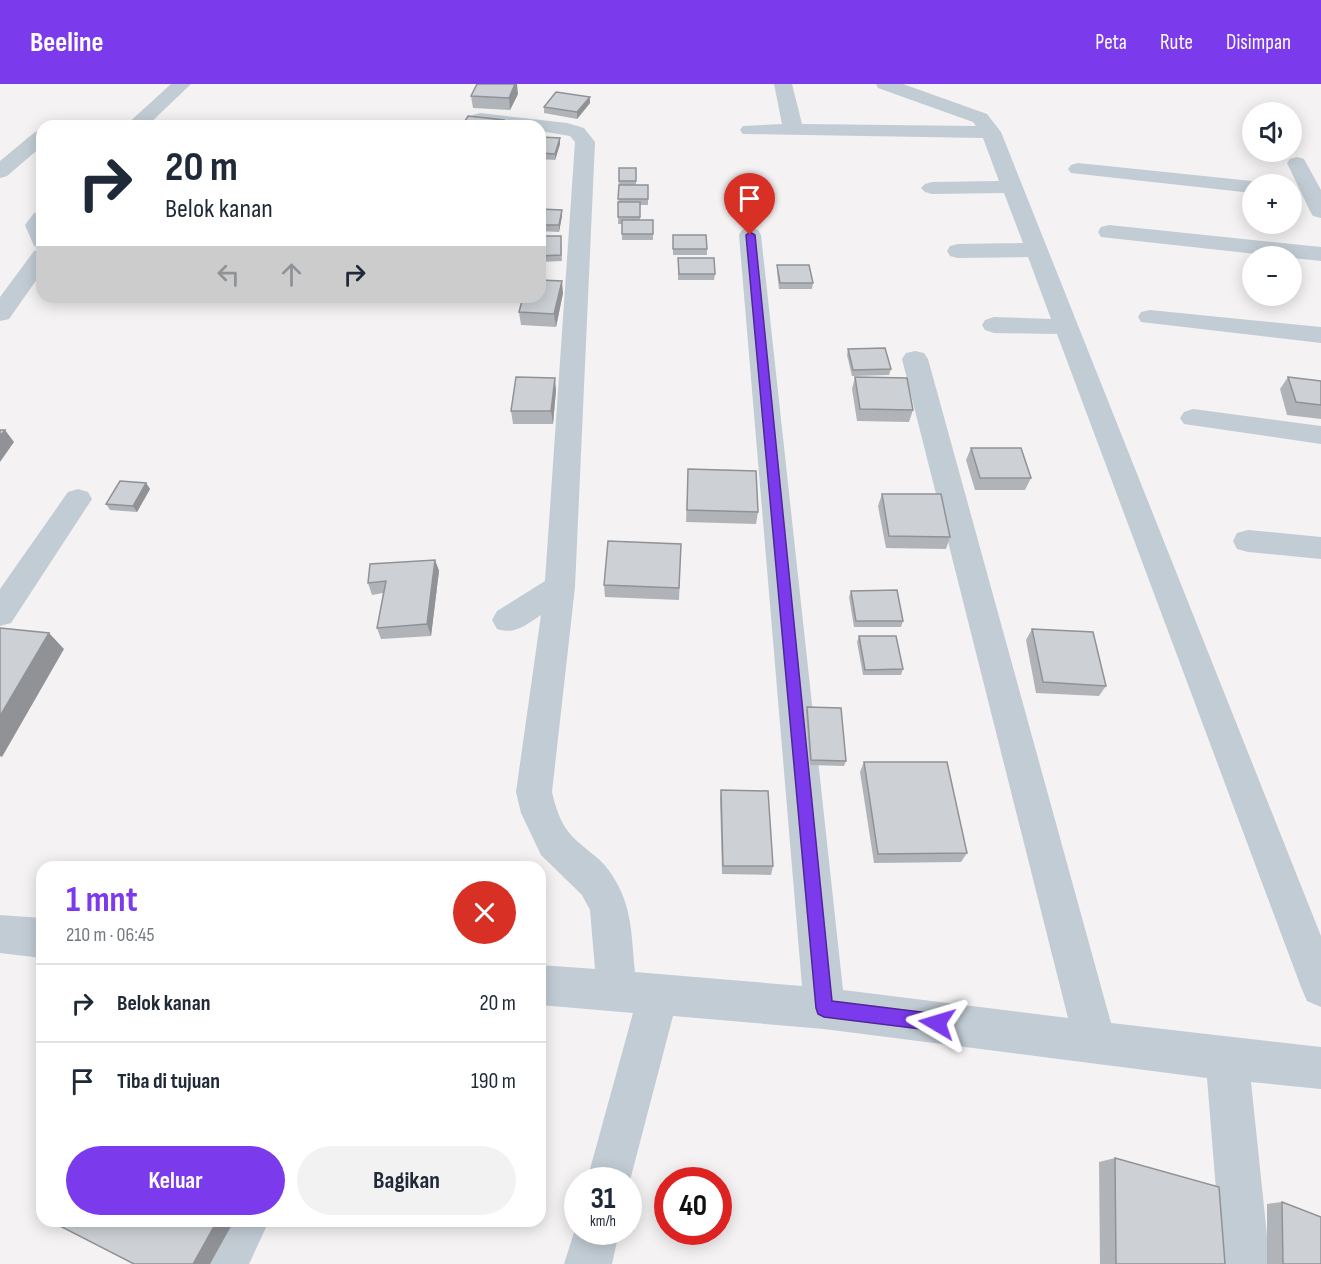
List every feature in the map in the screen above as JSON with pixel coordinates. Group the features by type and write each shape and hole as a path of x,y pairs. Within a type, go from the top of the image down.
{"street":[{"path":"142,120 182,84"},
{"path":"783,84 793,130"},
{"path":"887,85 902,131"},
{"path":"887,85 980,118 991,132 1321,987"},
{"path":"480,119 490,120"},
{"path":"546,126 577,132 585,142 560,587 534,792 539,813 554,843 595,882 609,906 617,992"},
{"path":"750,130 991,132"},
{"path":"0,172 36,141"},
{"path":"1297,163 1308,199"},
{"path":"1078,169 1242,187"},
{"path":"932,188 1012,187"},
{"path":"1109,232 1321,254"},
{"path":"750,235 824,1008"},
{"path":"958,250 1036,250"},
{"path":"0,314 36,264"},
{"path":"1150,316 1321,335"},
{"path":"994,325 1066,327"},
{"path":"915,359 1095,1042"},
{"path":"1193,418 1321,435"},
{"path":"0,614 78,499"},
{"path":"1248,541 1321,548"},
{"path":"507,620 560,587"},
{"path":"0,934 36,937"},
{"path":"546,986 824,1008 1227,1059 1321,1068"},
{"path":"612,1167 658,995"},
{"path":"1227,1059 1246,1264"},
{"path":"224,1264 243,1227"},
{"path":"588,1264 593,1245"}],"building":[{"path":"477,84 515,84 509,98 471,96"},
{"path":"556,92 590,97 577,112 544,107"},
{"path":"468,116 504,120 466,120"},
{"path":"546,137 560,138 555,154 546,153"},
{"path":"619,168 636,168 636,181 619,181"},
{"path":"619,185 648,185 648,199 618,199"},
{"path":"618,202 640,202 640,217 618,217"},
{"path":"546,209 562,210 559,225 546,225"},
{"path":"622,220 653,220 653,234 622,234"},
{"path":"673,235 706,235 707,249 673,249"},
{"path":"546,236 561,236 561,255 546,256"},
{"path":"678,258 714,258 715,274 679,274"},
{"path":"777,265 809,265 813,283 780,283"},
{"path":"546,280 562,281 554,314 519,312 521,303 546,303"},
{"path":"885,348 891,369 853,370 848,349"},
{"path":"516,377 555,378 551,411 511,411"},
{"path":"855,377 907,378 913,410 860,409"},
{"path":"1288,377 1321,381 1321,405 1296,402"},
{"path":"971,448 1021,448 1031,478 980,478"},
{"path":"688,469 756,471 758,512 687,510"},
{"path":"120,481 146,483 133,506 106,504"},
{"path":"882,494 941,494 950,537 889,536"},
{"path":"608,541 681,544 679,588 604,585"},
{"path":"435,560 427,624 377,628 386,581 368,583 370,564"},
{"path":"897,590 903,621 856,621 851,591"},
{"path":"0,628 49,633 0,716"},
{"path":"1032,629 1093,632 1106,686 1043,682"},
{"path":"859,636 896,636 903,669 865,670"},
{"path":"807,707 841,708 846,761 811,760"},
{"path":"864,762 947,762 967,853 878,854"},
{"path":"721,790 768,791 773,866 723,866"},
{"path":"1115,1158 1219,1187 1225,1264 1116,1264"},
{"path":"1282,1202 1321,1217 1321,1264 1283,1264"},
{"path":"62,1227 214,1227 193,1264 134,1264"}],"route":[{"path":"750,235 824,1008 937,1023"}]}
